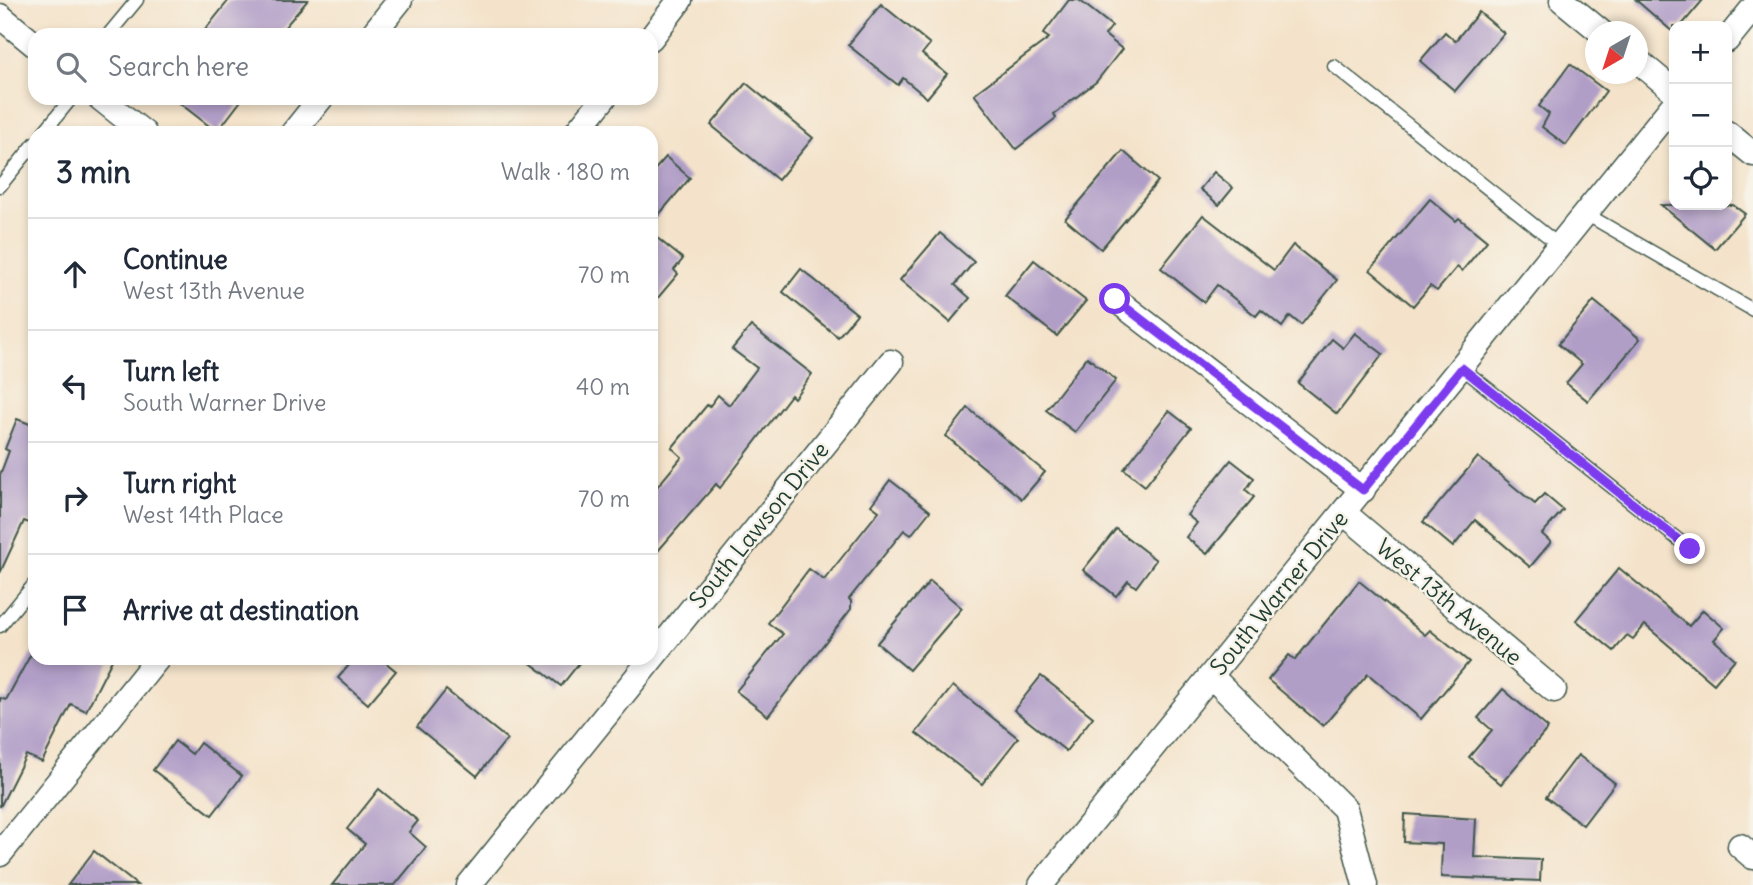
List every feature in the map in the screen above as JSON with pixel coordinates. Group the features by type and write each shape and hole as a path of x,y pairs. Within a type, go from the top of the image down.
{"street":[{"path":"378,28 400,0"},
{"path":"658,29 680,0"},
{"path":"1562,0 1588,21"},
{"path":"1732,34 1753,8"},
{"path":"0,16 28,39"},
{"path":"1648,70 1669,87"},
{"path":"109,105 135,126"},
{"path":"299,126 315,105"},
{"path":"582,126 598,105"},
{"name":"South Warner Drive","path":"1041,885 1669,110"},
{"path":"1732,137 1753,154"},
{"path":"1115,299 1363,490"},
{"name":"South Lawson Drive","path":"658,651 891,362"},
{"name":"West 13th Avenue","path":"1344,513 1554,690"},
{"path":"0,854 152,665"},
{"name":"South Lawson Drive","path":"469,885 647,665"},
{"path":"1211,676 1345,809 1365,885"}],"lane":[{"path":"114,28 136,0"},
{"path":"1334,66 1560,246"},
{"path":"49,126 66,105"},
{"path":"0,186 28,152"},
{"path":"1586,214 1753,310"},
{"path":"1462,368 1690,549"},
{"path":"0,626 28,592"}],"building":[{"path":"229,0 308,0 284,28 207,28"},
{"path":"1069,0 1079,0 1112,26 1105,35 1122,49 1096,82 1054,114 1056,118 1016,149 974,94 1049,38 1043,34"},
{"path":"1636,0 1703,0 1685,21 1669,21 1669,29"},
{"path":"881,4 930,44 922,54 947,74 927,98 903,78 898,85 848,45"},
{"path":"1479,12 1504,33 1455,91 1420,61 1445,32 1455,41"},
{"path":"1570,64 1585,75 1585,84 1597,84 1606,91 1566,145 1542,127 1549,114 1539,106"},
{"path":"746,83 813,138 778,180 711,125"},
{"path":"182,105 238,105 222,126 209,126"},
{"path":"1123,151 1158,181 1101,249 1065,219"},
{"path":"666,157 690,178 658,216 658,166"},
{"path":"1214,172 1233,188 1219,205 1200,189"},
{"path":"1430,199 1456,221 1459,218 1487,241 1462,271 1457,267 1437,291 1430,286 1413,306 1370,270"},
{"path":"1661,205 1669,205 1669,210 1732,210 1733,205 1745,214 1715,249"},
{"path":"1203,215 1274,270 1293,245 1337,280 1301,325 1290,316 1282,327 1261,310 1256,316 1217,285 1204,302 1161,268"},
{"path":"940,233 974,262 955,285 970,298 950,322 900,280"},
{"path":"658,239 683,259 674,270 678,274 658,298"},
{"path":"1034,260 1086,301 1057,336 1005,296"},
{"path":"801,269 857,314 838,337 783,292"},
{"path":"1594,301 1640,339 1588,401 1566,383 1582,364 1558,344"},
{"path":"751,326 812,374 794,398 791,395 720,488 716,484 658,551 658,486 682,457 672,448 718,395 729,405 757,368 732,349"},
{"path":"1355,333 1383,354 1337,414 1298,383 1332,339 1343,348"},
{"path":"1087,357 1116,380 1075,432 1046,410"},
{"path":"968,408 1045,472 1022,499 946,436"},
{"path":"1169,411 1191,428 1145,486 1124,469"},
{"path":"17,419 28,423 28,522 24,521 0,573 0,475 9,451 5,449"},
{"path":"1478,457 1535,504 1544,494 1563,510 1542,534 1551,542 1530,567 1475,520 1453,547 1423,522"},
{"path":"1231,460 1254,478 1246,490 1254,497 1207,554 1186,537 1197,523 1187,515"},
{"path":"890,480 930,511 911,535 904,530 849,599 851,609 768,716 736,691 783,634 768,623 809,569 824,580 879,511 871,505"},
{"path":"1116,529 1156,560 1136,587 1128,581 1116,596 1083,570"},
{"path":"1619,568 1689,626 1703,610 1724,628 1714,640 1735,659 1714,684 1645,625 1633,639 1627,635 1614,651 1576,620"},
{"path":"930,581 962,608 909,670 877,643"},
{"path":"1359,581 1425,635 1430,630 1469,662 1421,719 1368,674 1323,726 1268,680 1289,655 1295,660"},
{"path":"28,660 28,665 109,665 86,711 71,704 42,762 26,755 0,807 0,698 6,700"},
{"path":"349,665 389,665 396,671 368,704 338,678"},
{"path":"533,665 578,665 561,686"},
{"path":"1041,676 1093,717 1066,751 1014,710"},
{"path":"953,686 1018,738 982,784 916,733"},
{"path":"1503,689 1548,728 1501,784 1469,757 1492,730 1478,718"},
{"path":"446,690 507,739 477,776 417,727"},
{"path":"175,741 192,754 200,743 242,776 212,815 153,770"},
{"path":"1578,755 1615,783 1583,825 1546,797"},
{"path":"379,789 418,821 409,832 426,847 395,885 332,885 365,844 347,829"},
{"path":"1405,814 1476,819 1474,857 1541,860 1540,881 1441,877 1442,844 1404,842"},
{"path":"94,851 137,885 68,885"}],"route":[{"path":"1115,299 1363,490 1462,368 1690,549"}]}
